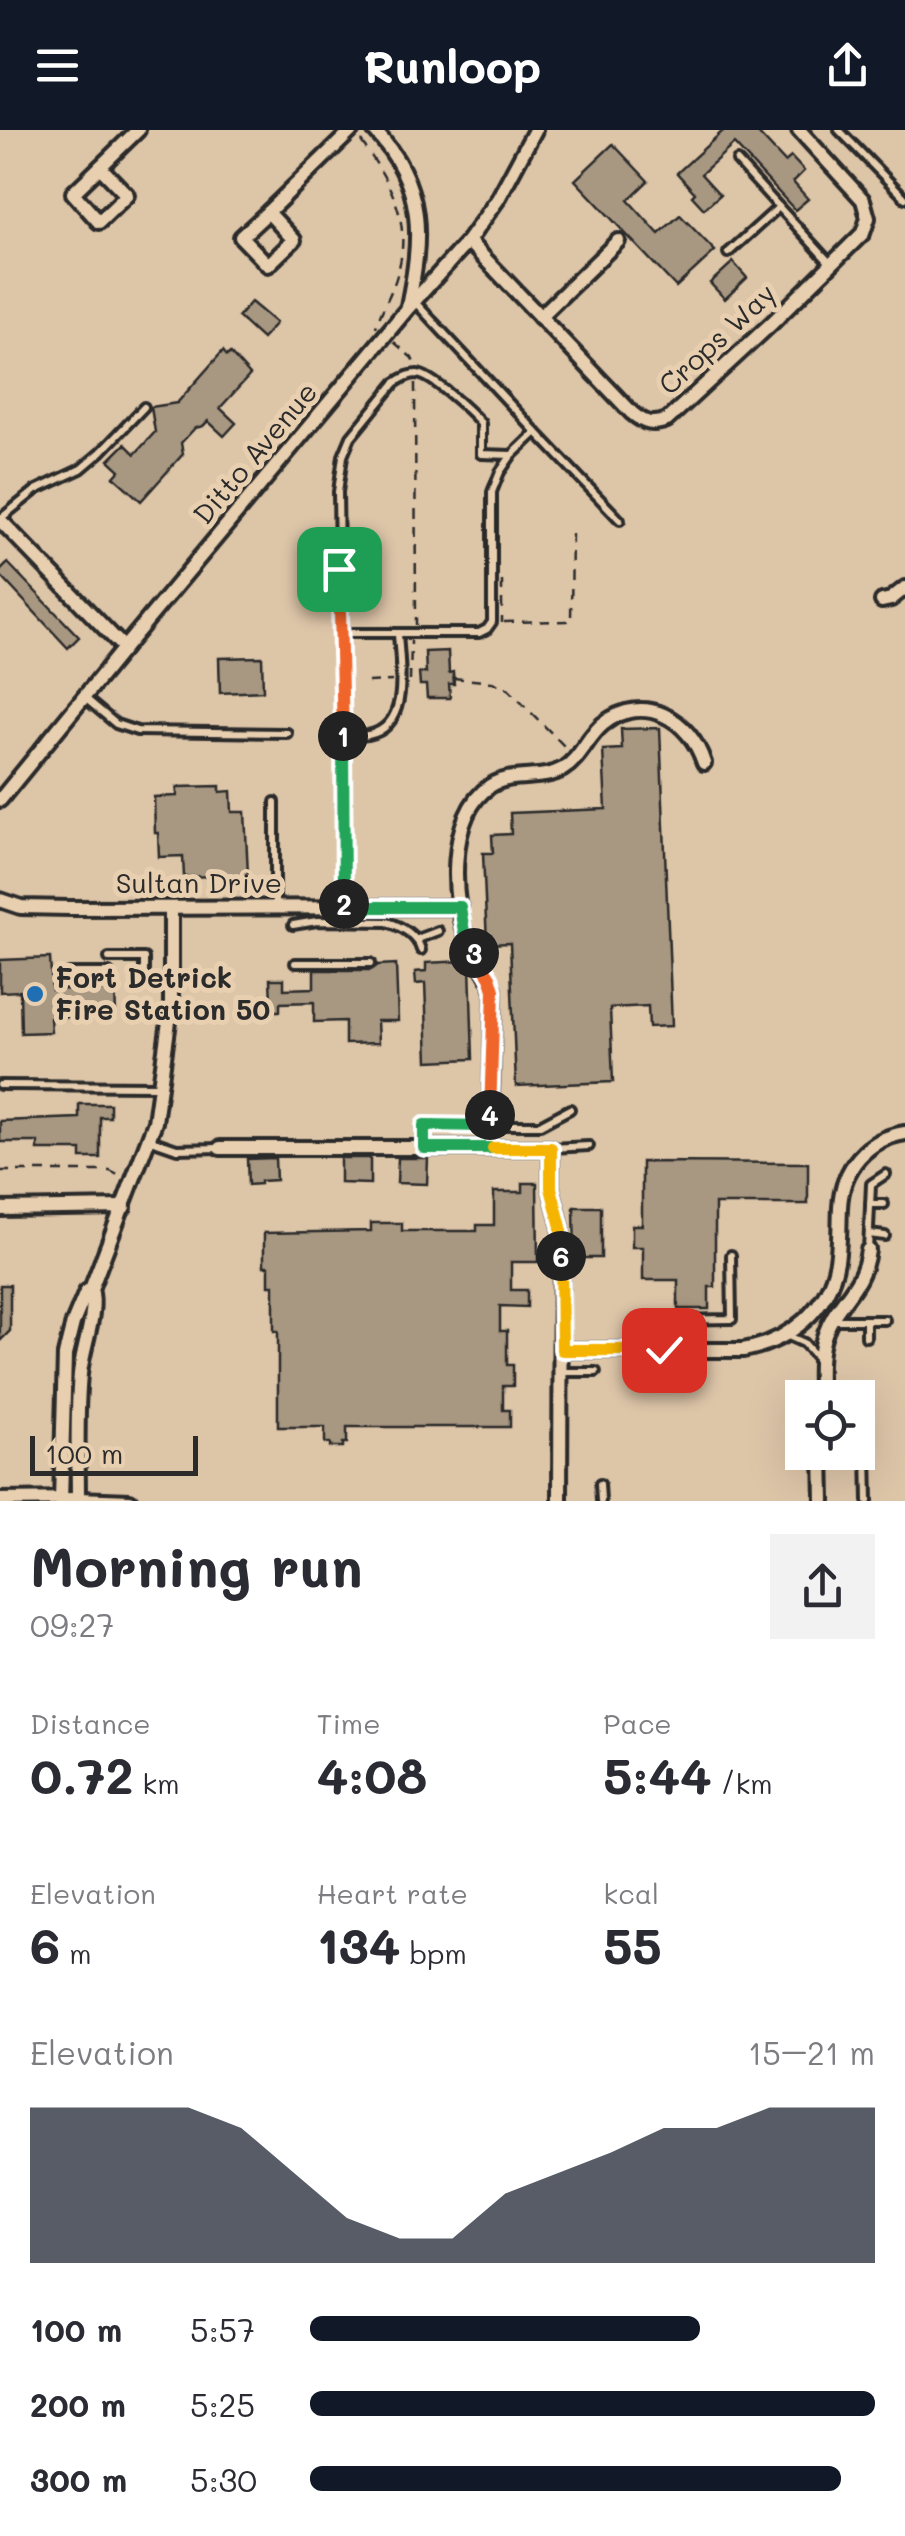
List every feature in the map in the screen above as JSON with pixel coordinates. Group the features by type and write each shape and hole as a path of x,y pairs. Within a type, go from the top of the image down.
{"street":[{"path":"100,167 138,130"},
{"path":"268,212 352,130"},
{"path":"374,130 394,156 412,192 418,223 418,260 411,305"},
{"name":"Ditto Avenue","path":"0,800 468,241 498,200 535,130"},
{"name":"Crops Way","path":"468,241 632,413 650,424 659,423 667,420 772,324 863,233 868,218 856,192 799,130"},
{"path":"540,317 618,241"},
{"path":"418,260 443,269"},
{"path":"0,520 124,648"},
{"path":"882,601 905,588"},
{"path":"490,1126 494,990 470,948 456,872 462,831 471,809 487,788 500,781 513,776 551,774 565,768 597,730 615,716 637,710 663,714 686,729 704,763"},
{"name":"Sultan Drive","path":"0,900 21,907 460,907"},
{"path":"78,1500 80,1380 94,1299 92,1289 155,1122 172,1007 171,908"},
{"path":"562,1350 743,1350 786,1335 809,1317 832,1282 839,1248 840,1202 850,1169 858,1157 880,1140 905,1132"},
{"path":"220,1148 551,1148 551,1188 561,1227 560,1501"},
{"path":"0,1209 124,1207"},
{"path":"820,1380 824,1336 861,1278 868,1250"},
{"path":"62,1500 65,1356 73,1323 86,1292 92,1289"},
{"path":"822,1470 822,1501"},
{"path":"3,1500 130,1501"}],"lane":[{"path":"840,130 905,198"},
{"path":"737,162 831,264"},
{"path":"728,253 779,207"},
{"path":"411,305 620,520"},
{"path":"344,907 338,492 343,456 357,428 395,382 415,374 426,376 481,423 480,454 512,455"},
{"path":"0,520 36,490 81,469 144,407"},
{"path":"340,633 478,633 490,626 492,492 512,455 536,432"},
{"path":"343,735 366,736 392,721 400,681 398,634"},
{"path":"84,697 116,724 137,731 287,734"},
{"path":"275,802 276,908"},
{"path":"294,925 387,922 417,940 420,950"},
{"path":"417,940 438,931"},
{"path":"109,958 144,958 144,985"},
{"path":"296,963 371,963"},
{"path":"70,973 109,974"},
{"path":"0,1085 161,1086"},
{"path":"424,1148 424,1125 540,1125 570,1110"},
{"path":"150,1139 177,1149 220,1148"},
{"path":"551,1148 589,1146"},
{"path":"868,1250 871,1184 886,1174"},
{"path":"870,1204 884,1204"},
{"path":"869,1234 884,1236"},
{"path":"664,1350 663,1320 732,1319 730,1255"},
{"path":"831,1320 885,1320"},
{"path":"866,1320 866,1338"},
{"path":"786,1335 804,1343 820,1361"},
{"path":"562,1372 596,1372"},
{"path":"867,1470 868,1501"},
{"path":"600,1484 600,1501"}],"path":[{"path":"498,629 502,622 571,622 572,529"},
{"path":"411,681 410,641 416,641"},
{"path":"453,678 492,682 508,689 576,758"},
{"path":"368,682 420,680"},
{"path":"0,1170 110,1171 132,1183"}],"building":[{"path":"724,130 755,130 785,162 791,157 804,171 793,182 808,199 795,210 734,144 701,174 720,195 704,209 677,173"},
{"path":"613,144 648,181 628,200 659,234 680,215 715,251 676,287 575,180"},
{"path":"733,262 747,278 725,299 710,283"},
{"path":"251,302 276,323 262,339 238,317"},
{"path":"223,351 227,356 230,353 250,375 220,408 236,423 224,436 208,421 195,428 181,443 183,454 141,501 114,477 120,470 109,460 125,444 135,454 155,432 151,407 177,403"},
{"path":"8,563 79,637 68,648 0,575"},
{"path":"448,651 454,684 449,684 450,698 427,698 426,685 420,685 419,673 426,673 425,652"},
{"path":"262,657 263,691 220,693 219,658"},
{"path":"660,728 672,1026 649,1027 648,1006 610,1008 613,1082 516,1086 510,943 487,944 483,853 493,853 492,835 511,834 510,813 606,809 603,750 622,749 621,729"},
{"path":"220,786 220,792 231,791 232,812 245,812 248,875 184,877 183,856 159,857 154,797 177,796 177,787"},
{"path":"50,958 52,990 101,984 101,989 115,988 116,1015 50,1018 51,1032 21,1033 20,991 0,992 0,960"},
{"path":"466,961 470,966 473,1059 428,1061 425,983 416,984 415,972 426,971 426,963"},
{"path":"396,964 398,1021 377,1021 378,1043 345,1044 345,1021 314,1022 314,1002 280,1003 280,1011 258,1011 258,1002 271,1002 270,979 284,979 284,989 314,988 314,970 371,970 378,965"},
{"path":"79,1104 110,1104 110,1117 100,1117 100,1158 81,1158 81,1150 38,1150 38,1142 0,1142 0,1121 79,1118"},
{"path":"275,1158 276,1180 248,1185 247,1159"},
{"path":"340,1158 370,1158 370,1184 340,1183"},
{"path":"398,1158 428,1158 427,1184 397,1183"},
{"path":"642,1162 808,1163 808,1204 715,1204 715,1287 709,1287 709,1309 678,1309 678,1280 643,1280 643,1247 632,1247 632,1225 642,1225"},
{"path":"523,1183 537,1183 538,1262 511,1262 511,1290 527,1290 527,1307 500,1306 500,1331 507,1331 507,1365 513,1365 513,1386 503,1386 503,1410 510,1410 510,1427 347,1427 347,1443 330,1447 330,1443 325,1443 325,1427 278,1427 278,1331 274,1331 274,1285 269,1285 269,1266 264,1266 264,1233 371,1231 371,1223 402,1223 402,1231 477,1231 477,1225 494,1225 494,1192 523,1192"},
{"path":"574,1207 601,1207 601,1258 575,1258"},
{"path":"0,1285 10,1285 10,1331 0,1341"}],"place":[{"name":"Fort Detrick Fire Station 50","path":"35,994"}],"route":[{"path":"339,569 344,907 460,907 470,948 494,990 490,1126 424,1125 424,1148 551,1148 551,1188 561,1227 562,1350 664,1350"}]}
